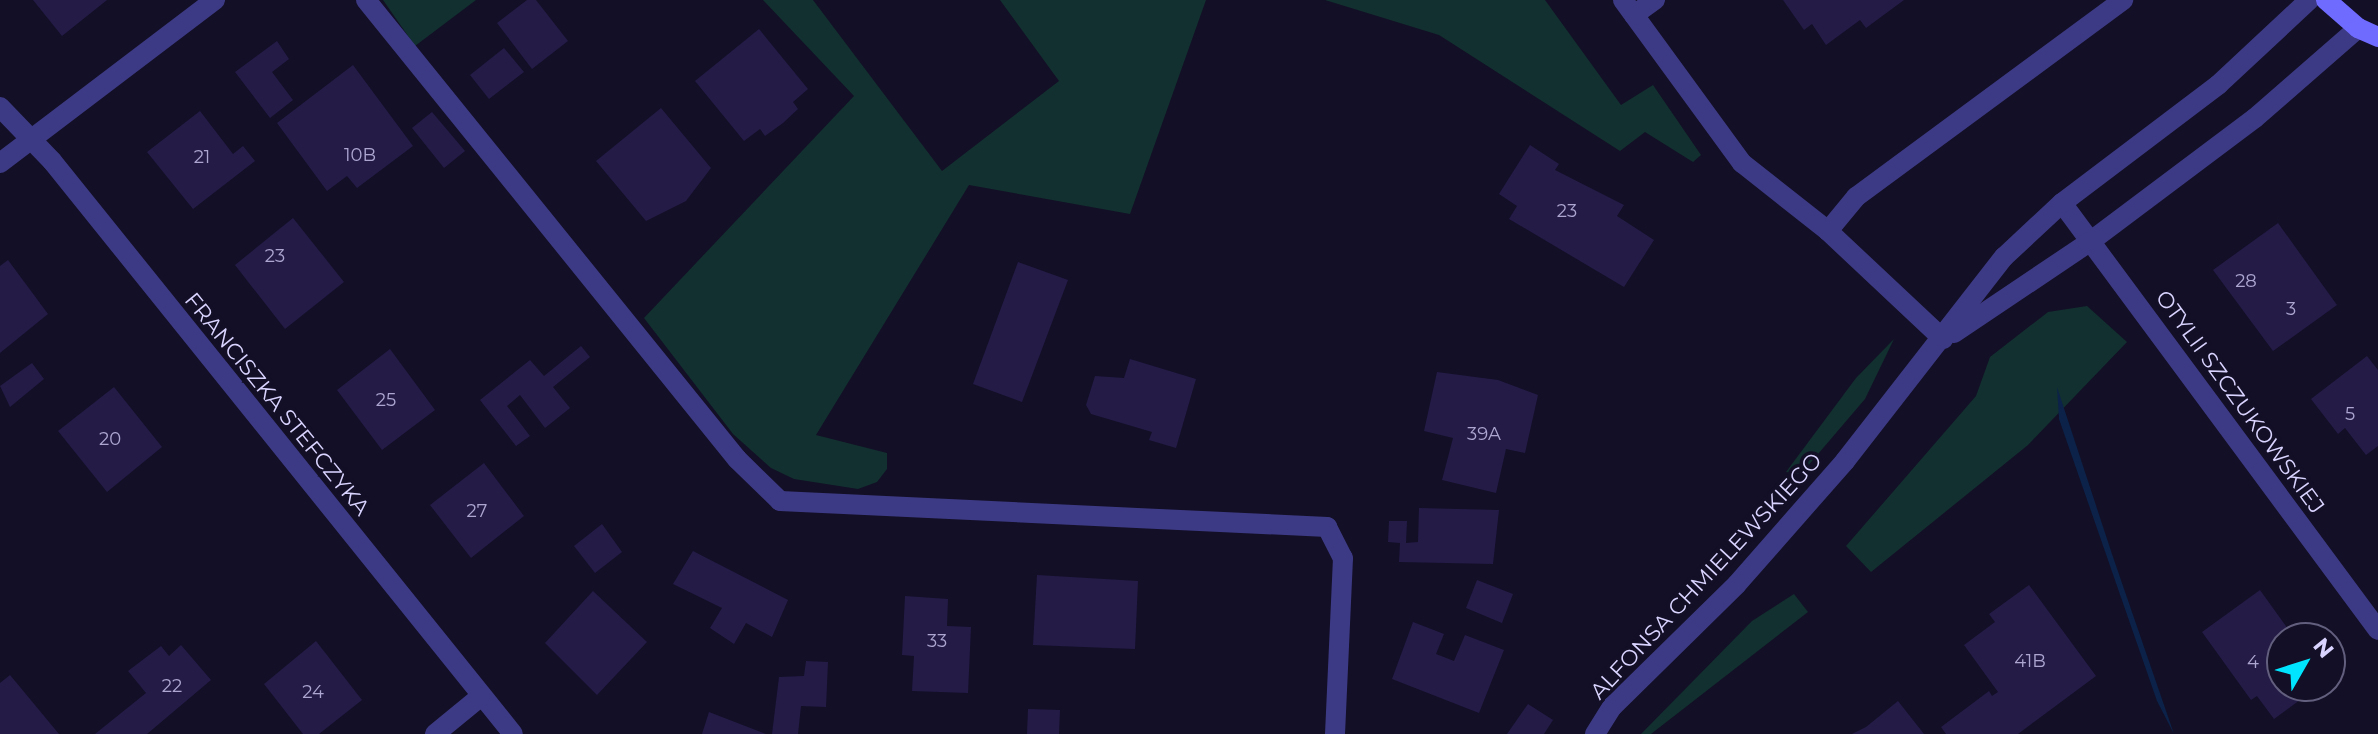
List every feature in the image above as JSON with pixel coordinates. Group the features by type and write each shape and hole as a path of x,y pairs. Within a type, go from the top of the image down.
{"main road":[{"path":"2326,0 2358,28 2378,37"}],"street":[{"path":"0,163 215,0"},
{"path":"366,0 737,459 780,501 1327,527 1343,558 1335,734"},
{"path":"1655,0 1629,8 1742,163 1828,231 1943,339"},
{"path":"1828,231 1856,197 2123,0"},
{"name":"ALFONSA CHMIELEWSKIEGO","path":"1595,734 1612,707 1747,573 1943,339 2004,257 2062,203 2218,85 2309,0"},
{"name":"ALFONSA CHMIELEWSKIEGO","path":"1943,339 2091,241 2255,118 2358,28"},
{"name":"FRANCISZKA STEFCZYKA","path":"0,107 33,140 480,697 513,734"},
{"name":"OTYLII SZCZUKOWSKIEJ","path":"2062,203 2378,630"},
{"path":"435,734 480,697"}],"green space":[{"path":"383,0 476,0 415,46"},
{"path":"763,0 813,0 942,171 1059,81 1000,0 1206,0 1130,214 969,185 816,435 887,453 887,469 877,482 858,489 794,479 771,468 733,434 644,318 854,96"},
{"path":"1325,0 1545,0 1621,105 1653,85 1701,155 1693,162 1645,132 1620,151 1439,35"},
{"path":"2087,306 2127,342 2028,445 1871,572 1846,546 1976,396 1990,357 2048,312"},
{"path":"1894,339 1865,399 1801,474 1786,472 1856,378"},
{"path":"1794,594 1808,612 1651,734 1641,734 1752,621"}],"water":[{"path":"2057,387 2174,734 2157,701 2059,419"}],"building":[{"path":"33,0 107,0 62,36"},
{"path":"527,0 536,0 568,41 532,69 497,23"},
{"path":"1783,0 1904,0 1866,28 1860,20 1826,45 1812,24 1804,30"},
{"path":"759,29 808,89 793,102 798,109 783,123 765,136 760,129 744,141 695,81"},
{"path":"277,41 289,59 272,72 293,100 270,118 235,72"},
{"path":"504,48 524,72 489,99 470,75"},
{"path":"353,65 413,146 357,188 347,176 327,191 277,123"},
{"path":"661,108 711,168 686,201 646,221 596,161"},
{"path":"200,111 233,154 243,146 255,161 193,209 147,152"},
{"path":"432,112 465,151 444,168 412,128"},
{"path":"1530,145 1559,164 1555,170 1624,205 1617,216 1654,240 1624,287 1509,219 1517,206 1499,194"},
{"path":"293,218 344,282 285,329 235,265"},
{"path":"2278,223 2337,305 2273,351 2213,270"},
{"path":"8,260 48,314 0,353 0,266"},
{"path":"1018,262 1068,280 1022,402 973,384"},
{"path":"581,346 590,357 553,387 570,408 545,428 520,395 507,406 530,436 516,446 480,400 530,360 544,376"},
{"path":"390,349 435,410 382,450 337,390"},
{"path":"2367,356 2378,370 2378,446 2366,455 2345,428 2338,434 2311,399"},
{"path":"1130,359 1196,379 1176,448 1149,440 1152,432 1091,414 1086,405 1095,376 1124,378"},
{"path":"32,363 44,379 10,407 0,386"},
{"path":"1437,372 1498,380 1538,395 1525,453 1506,449 1496,493 1442,480 1453,438 1424,431"},
{"path":"114,387 162,447 107,492 58,431"},
{"path":"484,463 524,516 471,558 430,505"},
{"path":"1419,508 1499,510 1493,564 1399,562 1400,543 1388,542 1389,521 1407,521 1406,543 1418,542"},
{"path":"602,524 622,552 595,573 574,546"},
{"path":"693,551 788,600 772,637 746,623 734,644 710,628 722,608 673,584"},
{"path":"1037,575 1138,581 1135,649 1033,645"},
{"path":"1477,580 1513,594 1502,623 1466,608"},
{"path":"2029,585 2096,676 2018,734 1946,734 1941,727 1989,691 1992,696 1998,692 1964,645 1995,622 1989,614"},
{"path":"2260,590 2283,622 2266,622 2266,702 2297,702 2274,719 2257,696 2251,700 2202,632"},
{"path":"593,591 647,642 597,695 545,643"},
{"path":"905,596 948,599 947,626 971,627 968,693 912,691 914,656 902,655"},
{"path":"1413,622 1444,634 1436,654 1454,661 1465,635 1504,650 1479,713 1392,679"},
{"path":"316,641 362,700 319,734 303,734 264,684"},
{"path":"181,645 211,680 147,734 95,734 146,693 128,671 161,646 169,656"},
{"path":"806,661 828,662 826,707 801,706 798,734 772,734 779,677 804,676"},
{"path":"10,675 59,734 0,734 0,683"},
{"path":"1898,701 1924,734 1852,734 1866,727"},
{"path":"1528,704 1553,720 1544,734 1507,734"},
{"path":"1028,709 1060,710 1059,734 1027,734"},
{"path":"709,712 766,734 702,734"}]}
